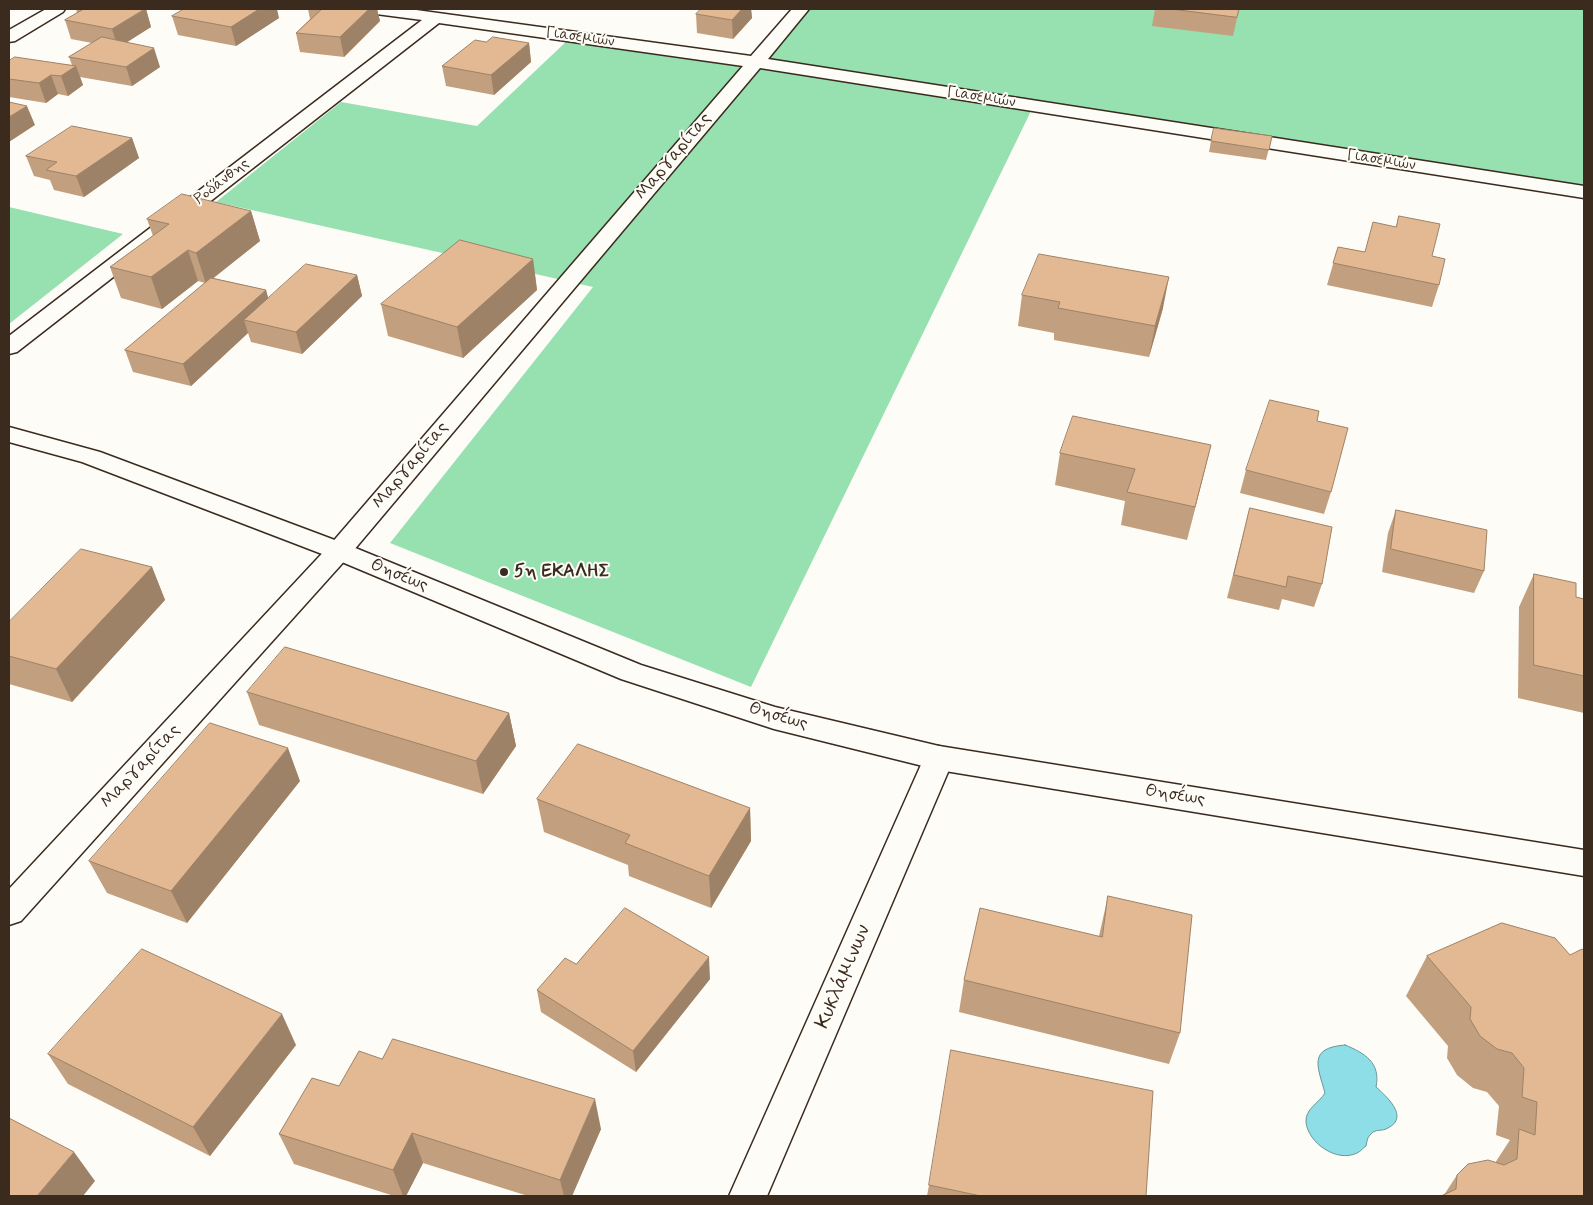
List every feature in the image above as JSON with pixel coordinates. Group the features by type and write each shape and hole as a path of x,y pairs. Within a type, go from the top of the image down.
{"street":[{"path":"9,36 57,9"},
{"name":"Γιασεμιών","path":"376,9 754,62 1584,192"},
{"name":"Μαργαρίτας","path":"9,911 339,551 801,9"},
{"name":"Ροδάνθης","path":"9,347 435,18"},
{"name":"Θησέως","path":"9,434 91,457 339,551 631,672 774,718 939,758 1584,863"},
{"name":"Κυκλάμινων","path":"748,1196 939,758"}],"green space":[{"path":"799,9 1584,9 1584,186 753,62"},
{"path":"569,39 742,64 1031,111 751,687 390,543 593,287 216,202 341,102 477,126"},
{"path":"9,207 123,234 9,324"}],"water":[{"path":"1345,1045 1365,1055 1374,1065 1377,1079 1376,1087 1390,1101 1397,1113 1397,1118 1388,1128 1372,1133 1368,1137 1366,1146 1358,1152 1341,1155 1333,1153 1318,1144 1308,1130 1306,1117 1325,1093 1318,1067 1320,1055 1325,1050"}],"building":[{"path":"84,9 145,9 112,29 65,20"},
{"path":"184,9 259,9 231,27 172,16"},
{"path":"322,9 369,9 340,37 296,33"},
{"path":"701,9 742,9 732,20 696,14"},
{"path":"1171,9 1239,9 1237,17"},
{"path":"102,37 154,48 126,67 69,57"},
{"path":"493,37 529,43 491,75 442,66 475,40 486,42"},
{"path":"15,57 76,66 61,76 51,75 39,83 9,79 9,61"},
{"path":"9,102 27,106 9,117"},
{"path":"72,126 132,138 76,176 46,170 57,162 26,156"},
{"path":"1214,128 1272,136 1269,150 1211,141"},
{"path":"182,194 251,211 196,253 188,250 151,277 110,267 169,224 147,219"},
{"path":"1399,216 1440,224 1432,256 1445,259 1439,285 1333,263 1338,247 1365,252 1373,222 1396,227"},
{"path":"460,240 533,259 457,327 381,304"},
{"path":"1039,254 1169,277 1155,326 1058,308 1060,302 1022,295"},
{"path":"306,264 357,275 296,332 244,320"},
{"path":"211,278 266,290 183,364 125,350"},
{"path":"1270,400 1319,411 1317,421 1348,428 1331,492 1246,470"},
{"path":"1073,416 1211,445 1195,507 1127,492 1135,469 1060,453"},
{"path":"1250,508 1332,527 1322,584 1288,576 1286,587 1234,575"},
{"path":"1396,510 1487,530 1484,571 1391,549"},
{"path":"81,549 152,567 56,669 9,656 9,622"},
{"path":"1534,574 1576,583 1576,597 1584,599 1584,676 1534,665"},
{"path":"285,647 509,713 476,761 247,692"},
{"path":"210,723 288,748 171,891 89,861"},
{"path":"578,744 750,808 709,876 625,843 630,835 537,799"},
{"path":"1108,896 1192,915 1180,1033 964,980 980,908 1102,937"},
{"path":"625,908 709,957 633,1051 537,990 565,958 576,964"},
{"path":"1502,923 1555,938 1570,955 1582,949 1584,951 1584,1196 1441,1196 1456,1189 1457,1175 1468,1164 1488,1160 1504,1165 1517,1159 1519,1129 1535,1135 1537,1102 1522,1097 1524,1068 1512,1053 1497,1049 1480,1036 1470,1019 1471,1007 1427,956"},
{"path":"142,949 282,1014 193,1127 48,1054"},
{"path":"393,1039 595,1099 560,1180 412,1133 393,1170 279,1134 312,1078 339,1086 359,1051 382,1059"},
{"path":"951,1050 1153,1091 1146,1196 981,1196 929,1185"},
{"path":"9,1118 74,1152 37,1196 9,1196"}],"place":[{"name":"5η ΕΚΑΛΗΣ","path":"504,572"}]}
